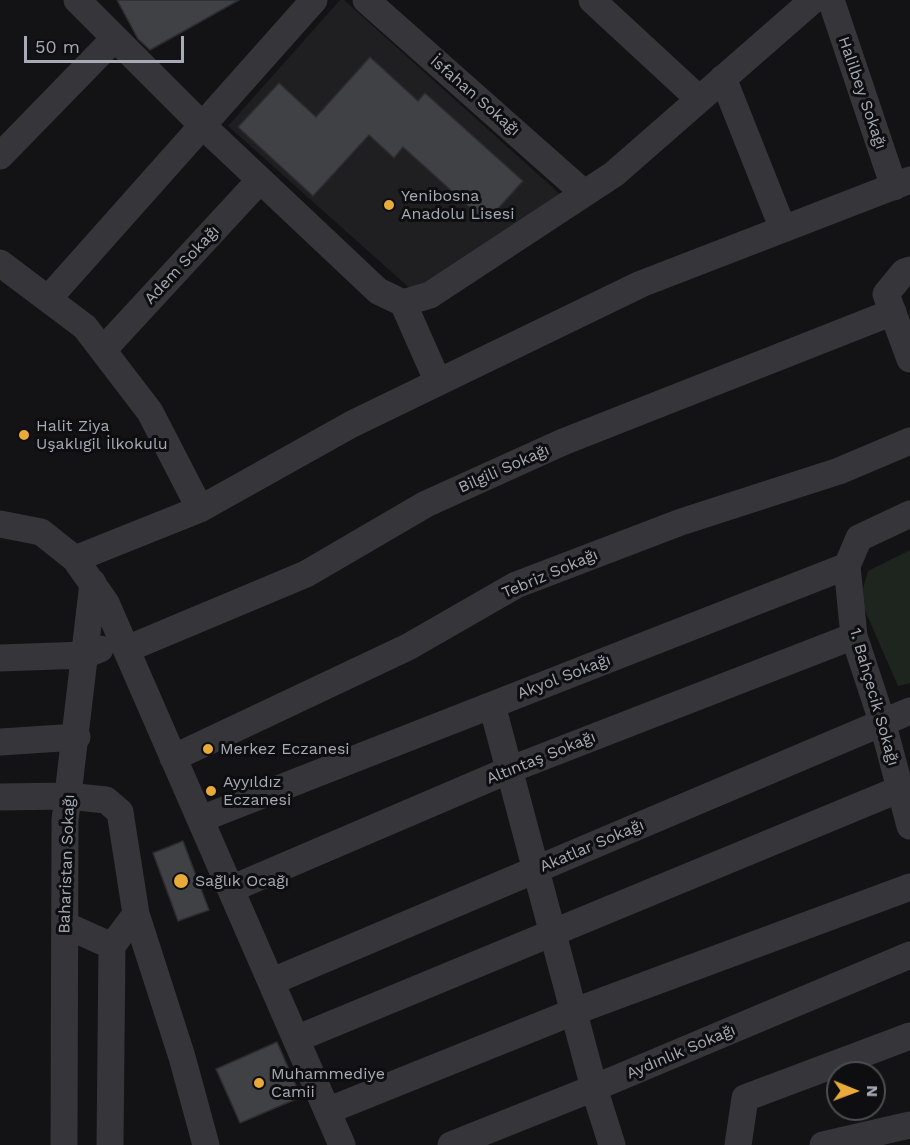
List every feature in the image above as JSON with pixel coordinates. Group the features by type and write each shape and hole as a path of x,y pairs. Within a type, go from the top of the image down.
{"street":[{"path":"77,0 202,125 378,291 403,303 438,382"},
{"path":"48,299 314,0"},
{"name":"İsfahan Sokağı","path":"366,0 584,193"},
{"path":"592,0 699,99"},
{"name":"Halilbey Sokağı","path":"831,0 902,184"},
{"path":"403,303 430,295 614,174 723,78 796,5"},
{"path":"0,156 115,38"},
{"path":"723,78 783,229"},
{"name":"Adem Sokağı","path":"103,350 260,180"},
{"path":"75,559 200,509 352,424 641,284 902,184"},
{"path":"0,263 85,327 150,412 200,509"},
{"path":"910,270 904,272 886,294 910,359"},
{"name":"Bilgili Sokağı","path":"0,658 85,655 125,644 306,574 426,504 563,442 892,312"},
{"name":"Tebriz Sokağı","path":"173,758 408,647 516,585 681,522 839,471 910,441"},
{"path":"847,566 859,538 910,514"},
{"path":"0,524 41,532 75,559 106,603 273,981 342,1145"},
{"name":"1. Bahçecik Sokağı","path":"847,566 854,636 882,721 910,826"},
{"name":"Akyol Sokağı","path":"201,819 847,566"},
{"name":"Baharistan Sokağı","path":"64,1145 65,820 77,737 93,583"},
{"name":"Altıntaş Sokağı","path":"231,889 509,770 854,636"},
{"path":"492,705 573,1012 612,1145"},
{"name":"Akatlar Sokağı","path":"273,981 910,711"},
{"path":"0,742 77,737"},
{"path":"296,1039 900,789"},
{"path":"0,796 68,796 106,800 120,812 136,914 182,1057 206,1145"},
{"path":"327,1111 573,1012 910,887"},
{"path":"110,1145 112,946 136,914"},
{"path":"65,925 112,946"},
{"name":"Aydınlık Sokağı","path":"451,1145 594,1088 910,955"},
{"path":"738,1145 745,1098 910,1036"},
{"path":"829,1144 910,1125"}],"shaded area":[{"path":"340,0 344,0 562,196 414,292 228,126"},
{"path":"910,550 910,683 898,686 860,599 868,571"}],"building":[{"path":"117,0 239,0 150,50 138,39"},
{"path":"370,57 418,101 425,93 523,181 486,222 403,147 394,158 369,135 313,196 238,127 279,83 316,117"},
{"name":"Sağlık Ocağı","path":"183,841 209,910 178,921 153,853"},
{"name":"Muhammediye Camii","path":"277,1042 301,1097 240,1123 216,1069"}],"place":[{"name":"Yenibosna Anadolu Lisesi","path":"389,205"},
{"name":"Halit Ziya Uşaklıgil İlkokulu","path":"24,435"},
{"name":"Merkez Eczanesi","path":"208,749"},
{"name":"Ayyıldız Eczanesi","path":"211,791"},
{"name":"Sağlık Ocağı","path":"181,881"},
{"name":"Muhammediye Camii","path":"259,1083"}]}
